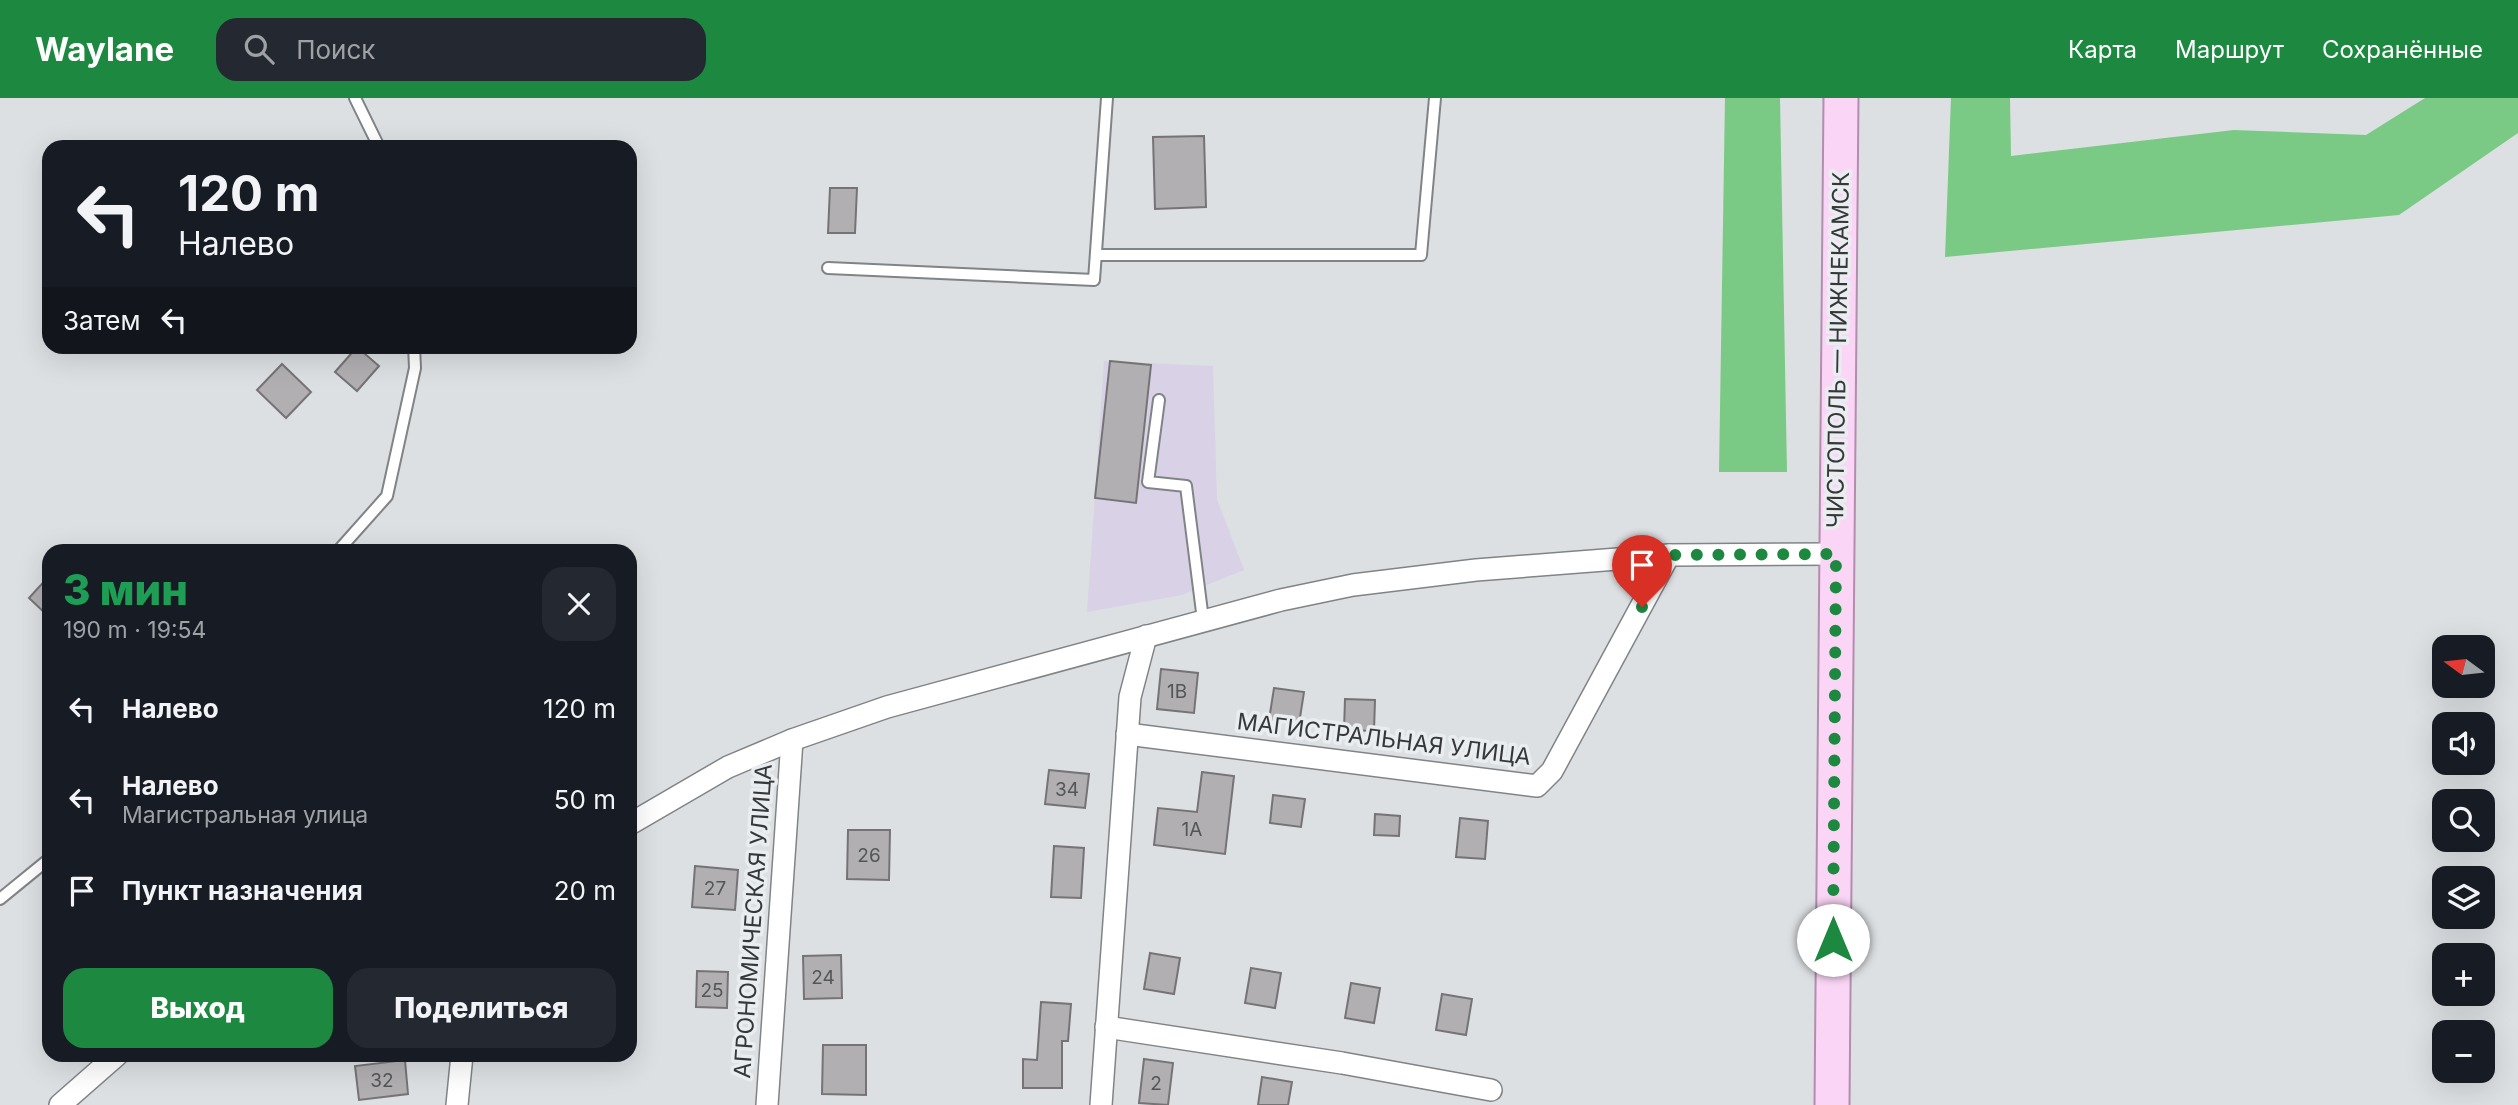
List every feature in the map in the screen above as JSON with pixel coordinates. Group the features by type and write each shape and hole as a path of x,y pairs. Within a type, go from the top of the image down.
{"main road":[{"name":"ЧИСТОПОЛЬ — НИЖНЕКАМСК","path":"1832,1105 1841,98"}],"street":[{"path":"637,820 728,767 792,740 887,707 1203,620 1353,585 1476,570 1669,555 1836,554"},
{"name":"МАГИСТРАЛЬНАЯ УЛИЦА","path":"1127,734 1537,786 1552,771 1669,555"},
{"path":"1101,1105 1130,697 1146,636"},
{"name":"АГРОНОМИЧЕСКАЯ УЛИЦА","path":"767,1105 792,740"},
{"path":"1106,1027 1342,1063 1491,1090"},
{"path":"60,1105 109,1062"},
{"path":"457,1105 460,1062"}],"lane":[{"path":"355,98 376,140"},
{"path":"828,268 1094,280 1107,98"},
{"path":"1096,255 1421,255 1434,98"},
{"path":"344,544 387,496 415,368 414,354"},
{"path":"1159,400 1148,482 1186,486 1203,620"},
{"path":"0,899 42,865"}],"shaded area":[{"path":"1104,361 1213,366 1217,499 1244,570 1182,595 1087,612"}],"green space":[{"path":"1725,98 1780,98 1787,472 1719,472"},
{"path":"1951,98 2010,98 2011,156 2234,130 2366,135 2425,98 2518,98 2518,133 2399,215 1945,257"}],"building":[{"path":"1204,136 1206,207 1155,209 1153,137"},
{"path":"830,188 857,188 855,233 828,233"},
{"path":"351,354 365,354 379,366 357,391 335,372"},
{"path":"1110,361 1151,365 1136,503 1095,498"},
{"path":"282,364 311,392 286,418 257,390"},
{"path":"42,584 42,610 29,598"},
{"path":"1161,669 1198,673 1194,713 1157,709"},
{"path":"1274,688 1304,692 1299,724 1269,720"},
{"path":"1345,699 1375,700 1374,731 1344,730"},
{"path":"1049,770 1089,774 1085,808 1045,804"},
{"path":"1202,772 1234,776 1225,854 1154,845 1158,808 1197,812"},
{"path":"1273,795 1305,799 1301,827 1270,823"},
{"path":"1375,814 1400,816 1399,836 1374,835"},
{"path":"1460,818 1488,821 1485,859 1456,857"},
{"path":"848,830 890,830 889,880 847,879"},
{"path":"1054,846 1084,848 1081,898 1051,897"},
{"path":"695,866 738,870 735,910 692,907"},
{"path":"1150,953 1180,958 1174,994 1144,989"},
{"path":"841,955 842,998 804,999 803,956"},
{"path":"1251,968 1281,973 1275,1008 1245,1003"},
{"path":"697,971 728,972 727,1008 696,1007"},
{"path":"1351,983 1380,988 1374,1023 1345,1018"},
{"path":"1442,994 1472,999 1466,1035 1436,1030"},
{"path":"1041,1002 1071,1004 1068,1041 1062,1041 1062,1088 1023,1088 1023,1059 1037,1060"},
{"path":"823,1045 866,1045 866,1095 822,1094"},
{"path":"1144,1059 1173,1063 1168,1105 1139,1103"},
{"path":"405,1062 408,1094 359,1100 355,1066"},
{"path":"1262,1077 1292,1082 1288,1105 1258,1105"}],"route":[{"path":"1642,607 1669,555 1836,554 1833,940"}]}
